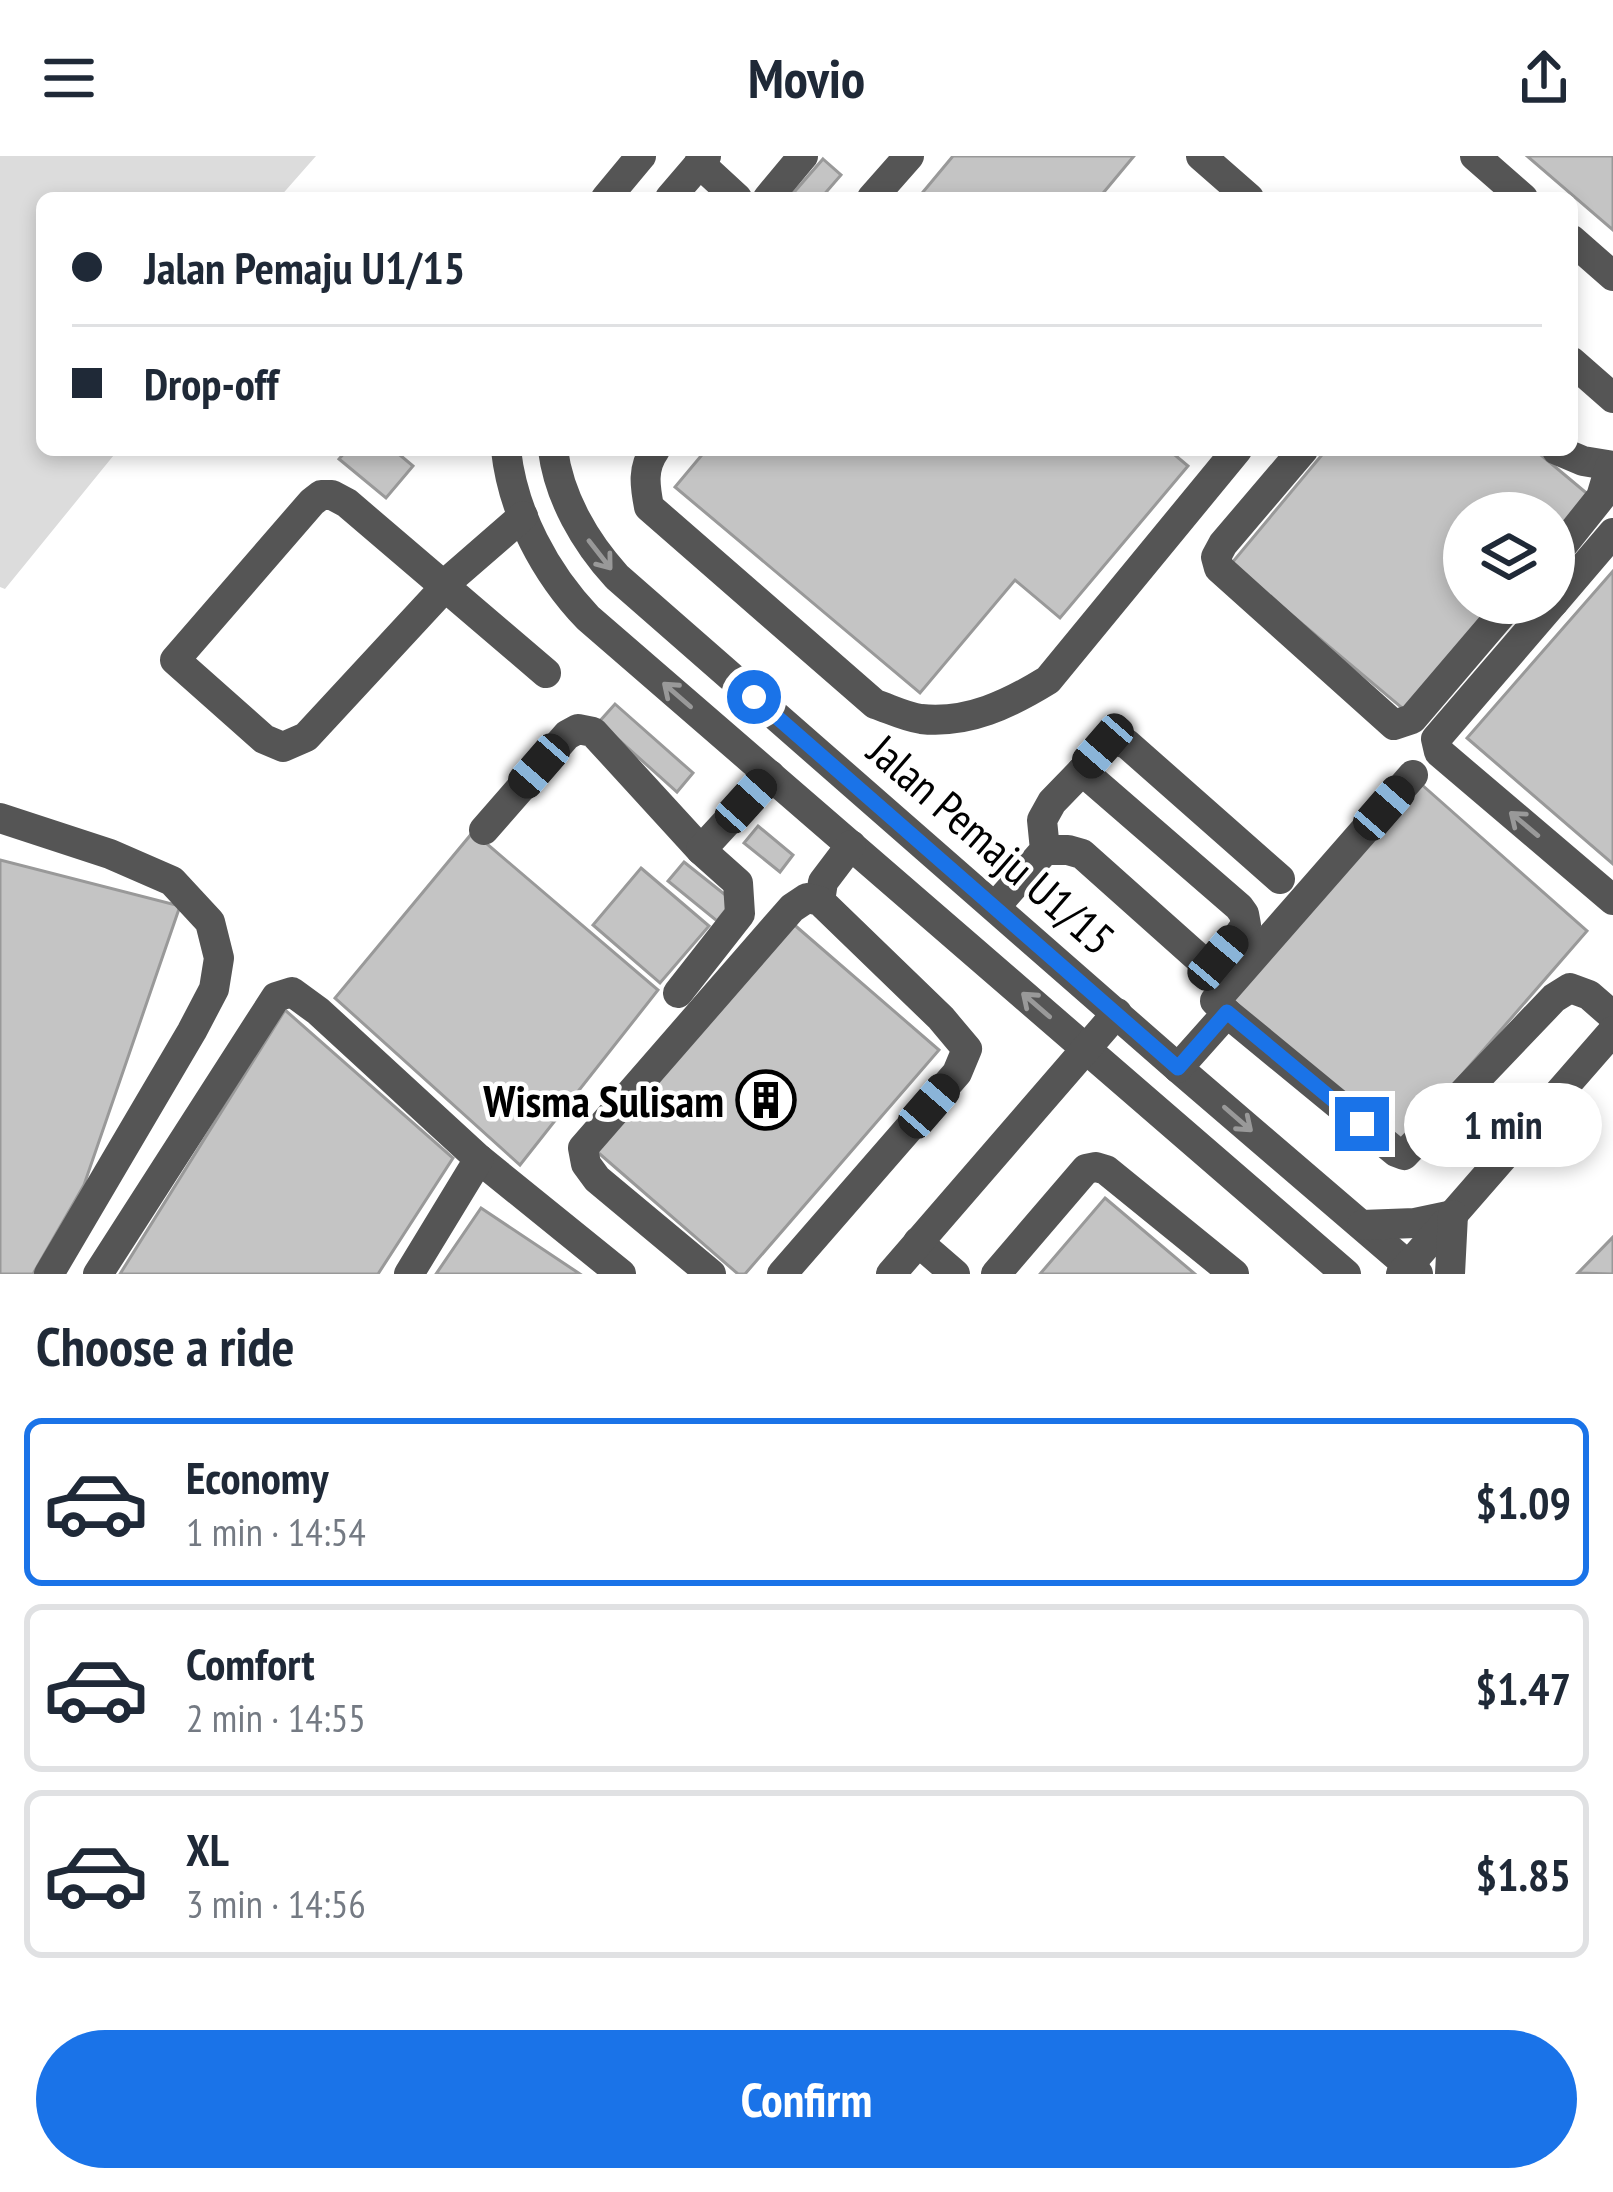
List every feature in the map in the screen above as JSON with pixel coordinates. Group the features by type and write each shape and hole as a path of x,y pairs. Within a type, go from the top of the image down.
{"street":[{"path":"611,192 641,156"},
{"path":"773,192 803,156"},
{"path":"877,192 909,156"},
{"path":"1201,156 1242,192"},
{"path":"1475,156 1516,192"},
{"path":"675,192 702,160 731,192"},
{"path":"1578,245 1613,276"},
{"path":"1578,367 1613,398"},
{"name":"Jalan Pemaju U1/15","path":"508,456 538,552 588,618 1346,1274"},
{"name":"Jalan Pemaju U1/15","path":"555,456 578,526 616,577 1409,1271"},
{"path":"650,456 644,481 649,507 875,704 918,719 963,719 1017,700 1048,680 1232,456"},
{"path":"1298,456 1223,544 1216,557 1219,568 1394,725 1412,719 1493,624"},
{"path":"1571,456 1611,466 1601,497 1575,530"},
{"path":"523,516 465,566 445,587 306,737 283,747 264,739 175,660 284,531 321,495 332,495 346,502 445,587 546,673"},
{"path":"1575,577 1613,533"},
{"path":"1534,624 1436,739 1439,752 1613,900"},
{"path":"484,830 567,735 578,729 593,732 701,850 738,883 740,914 678,993"},
{"path":"1046,850 1042,820 1052,802 1113,739 1127,744 1280,879"},
{"path":"995,907 1046,850 1068,850 1082,854 1203,962 1218,958 1246,925 1239,908 1082,771"},
{"path":"701,850 770,775"},
{"path":"1413,775 1215,1001 1404,1155 1554,998 1570,988 1589,995 1613,1016"},
{"path":"0,818 110,854 172,881 211,922 219,958 214,989 192,1031 49,1274"},
{"path":"820,901 824,881 851,845"},
{"path":"711,1274 597,1179 586,1164 583,1148 792,908 807,898 820,901 967,1049 957,1073 782,1274"},
{"path":"98,1274 276,998 292,992 479,1159 621,1274"},
{"path":"1178,1068 1227,1012"},
{"path":"891,1274 1117,1013"},
{"path":"1409,1271 1613,1030"},
{"path":"409,1274 479,1159"},
{"path":"996,1274 1086,1169 1096,1167 1106,1170 1234,1274"},
{"path":"1361,1225 1415,1223 1453,1215"},
{"path":"1450,1274 1453,1215"},
{"path":"918,1243 955,1274"}],"shaded area":[{"path":"0,156 316,156 284,192 36,192 36,456 113,456 5,589 0,587"}],"building":[{"path":"953,156 1134,156 1104,192 923,192"},
{"path":"1527,156 1613,156 1613,230 1578,200 1578,192 1569,192"},
{"path":"823,159 841,175 826,192 794,192"},
{"path":"401,456 413,466 386,498 339,459"},
{"path":"701,456 1176,456 1188,466 1060,618 1015,580 920,693 675,487"},
{"path":"1321,456 1542,456 1590,496 1575,514 1575,492 1443,492 1443,624 1482,624 1408,713 1231,564"},
{"path":"1613,571 1613,864 1467,738 1567,624 1575,624 1575,614"},
{"path":"615,704 693,773 677,792 599,722"},
{"path":"1421,784 1587,931 1399,1147 1230,1004"},
{"path":"758,826 793,855 780,872 744,843"},
{"path":"473,832 658,990 520,1165 335,998"},
{"path":"0,860 180,906 84,1185 33,1274 0,1274"},
{"path":"684,862 733,901 717,921 668,881"},
{"path":"641,868 709,926 660,983 593,925"},
{"name":"Wisma Sulisam","path":"791,922 939,1050 745,1274 738,1274 594,1149"},
{"path":"285,1010 453,1158 378,1274 120,1274"},
{"path":"1105,1198 1195,1274 1040,1274"},
{"path":"481,1208 580,1274 436,1274"},
{"path":"1613,1237 1613,1274 1578,1273"}],"place":[{"name":"Wisma Sulisam","path":"766,1100"}],"route":[{"path":"754,697 1178,1068 1227,1012 1362,1124"}]}
